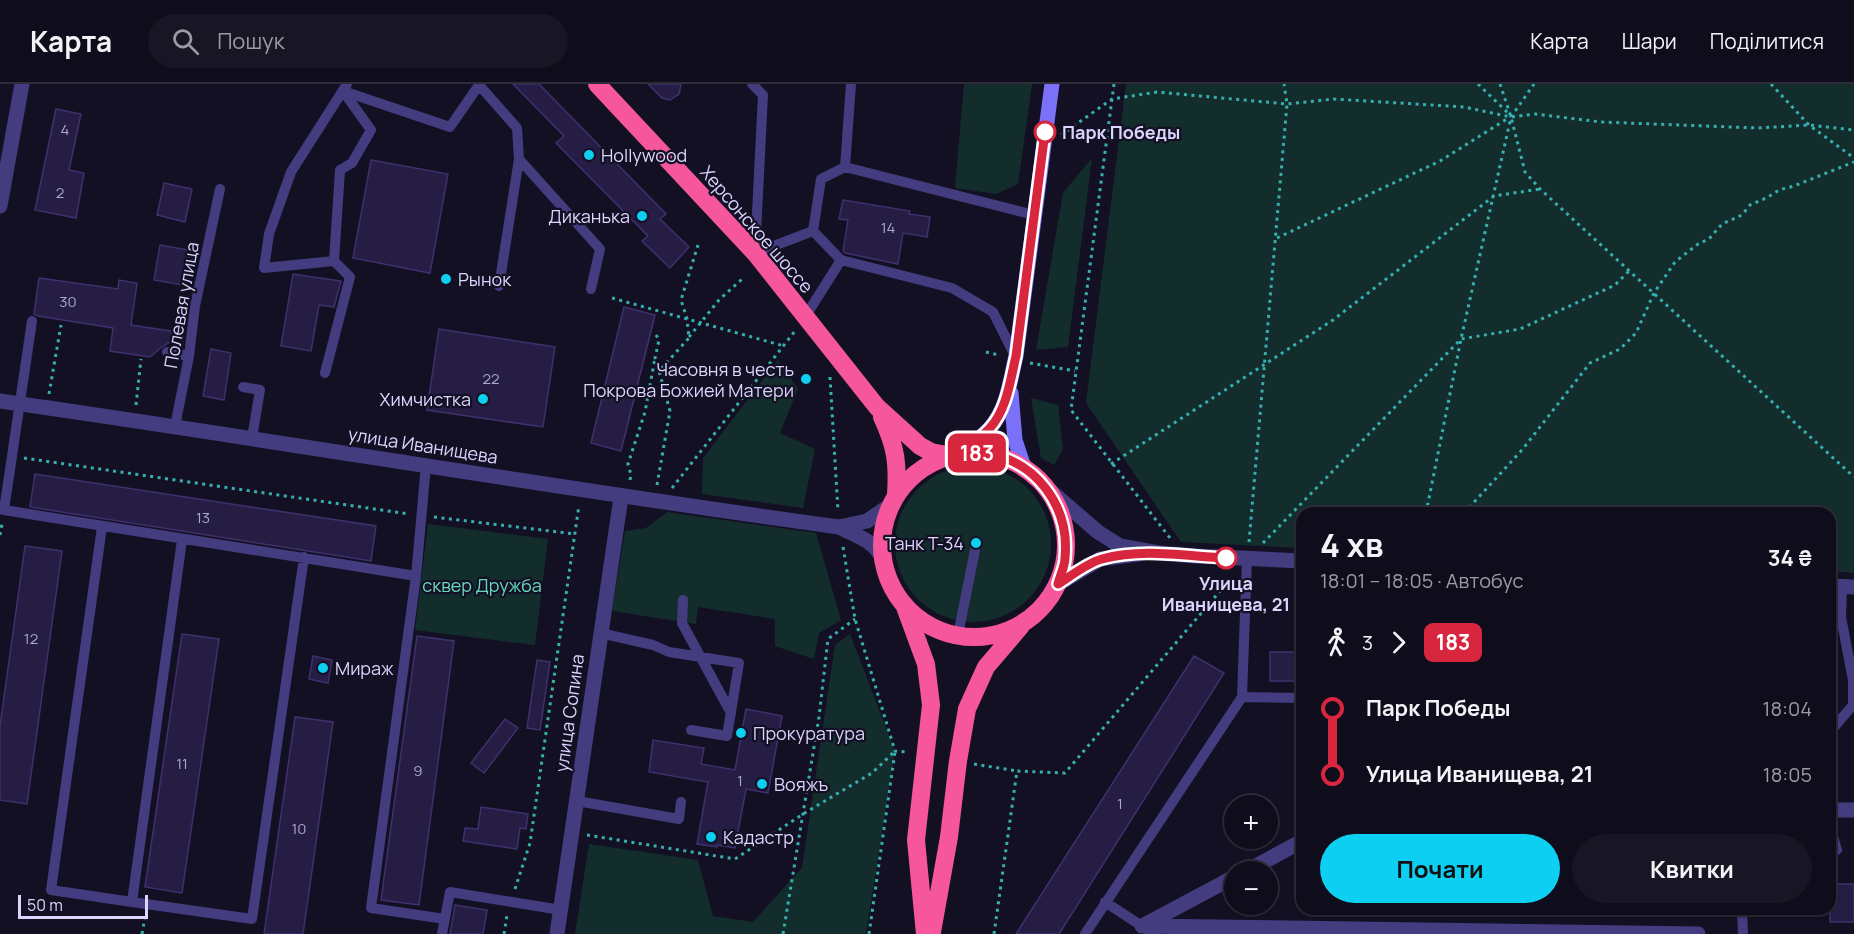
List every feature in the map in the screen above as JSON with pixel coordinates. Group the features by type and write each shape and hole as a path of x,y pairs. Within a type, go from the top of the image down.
{"highway":[{"name":"Херсонское шоссе","path":"597,84 755,253 877,407 920,446 931,452 956,455"},
{"name":"Херсонское шоссе","path":"877,407 891,436 897,458 894,500"},
{"path":"932,934 949,837 967,709 986,667 1024,622 1043,605 1058,584 1065,560 1066,534 1059,510 1047,488 1024,467 1004,458 982,453 956,455 936,461 920,470 907,482 894,500 885,522 882,542 884,561 891,585 905,605 920,619 938,629 958,635 981,636 1004,632 1024,622"},
{"path":"905,605 926,664 931,705 916,840 925,934"}],"main road":[{"path":"956,455 990,428 1001,411 1010,384 1016,356 1052,84"},
{"path":"1010,384 1014,440 1024,467"}],"street":[{"path":"0,206 22,84"},
{"name":"улица Иванищева","path":"0,401 175,426 580,491 624,492 657,502 839,527 868,541 878,549 884,561"},
{"path":"1047,488 1098,532 1120,546 1159,553 1296,561"},
{"name":"улица Сопина","path":"557,934 600,633 624,492"},
{"name":"улица Иванищева","path":"839,527 867,520 894,500"},
{"path":"1058,584 1100,559 1159,553"},
{"path":"1836,810 1854,810"},
{"path":"1265,861 1296,844"},
{"path":"1148,930 1224,883"},
{"path":"1148,930 1698,934"}],"lane":[{"path":"345,88 450,127 478,84 517,128 519,159 499,286"},
{"path":"752,84 763,95 755,253 813,231"},
{"path":"844,167 851,84"},
{"path":"334,261 264,268 269,234 291,172 345,88"},
{"path":"325,373 350,277 334,261 340,170 352,163 371,130 345,88"},
{"path":"519,159 600,249 591,289"},
{"path":"813,231 821,179 844,167 1034,215"},
{"name":"Полевая улица","path":"175,426 189,356 195,306 220,189"},
{"path":"813,231 841,260 952,288 993,312 1016,356"},
{"path":"805,317 841,260"},
{"path":"32,321 2,510 416,576"},
{"path":"166,352 189,356"},
{"path":"243,387 260,390 252,438"},
{"path":"426,465 416,576 371,908 445,919"},
{"path":"102,527 51,890 252,919 304,558"},
{"path":"132,902 182,540"},
{"path":"958,635 975,550"},
{"path":"1085,934 1242,698 1247,559"},
{"path":"1836,725 1852,705 1853,680 1841,617 1842,586"},
{"path":"683,600 682,623 731,713"},
{"path":"600,633 653,645 669,652 739,663 727,736 691,730"},
{"path":"1242,698 1296,698"},
{"path":"577,801 679,819 681,802"},
{"path":"442,934 450,892 561,910"},
{"path":"1105,903 1148,930"},
{"path":"1742,915 1743,934"}],"path":[{"path":"1114,84 1071,410 1169,537 1196,556"},
{"path":"1247,559 1263,364 1277,238 1287,104 1284,84"},
{"path":"1478,84 1511,117"},
{"path":"1500,84 1525,172 1540,189 1854,477"},
{"path":"1427,507 1461,339 1511,117 1534,84"},
{"path":"1470,507 1522,450 1590,363 1620,349 1636,333 1654,293 1675,262 1698,244 1710,239 1722,224 1742,215 1750,205 1779,190 1794,186 1854,160 1809,125 1771,84"},
{"path":"1060,135 1112,99 1157,92 1287,104 1346,100 1464,107 1511,117 1535,114 1601,122 1758,128 1809,125 1854,130"},
{"path":"1277,238 1440,161 1511,117"},
{"path":"1111,464 1333,320 1494,196 1540,189"},
{"path":"689,338 687,319 681,300 698,246"},
{"path":"1298,507 1461,339 1520,329 1615,285 1630,270"},
{"path":"659,371 719,300 742,279"},
{"path":"612,298 784,346"},
{"path":"657,502 805,317"},
{"path":"46,407 61,325"},
{"path":"624,492 631,475 628,464 645,412 659,340 656,335"},
{"path":"834,352 829,382 839,527 855,620 895,752 869,934"},
{"path":"655,358 670,411 657,502"},
{"path":"134,420 141,359"},
{"path":"12,457 421,516 575,534"},
{"path":"504,934 511,902 530,843 580,491"},
{"path":"958,761 1017,771 1065,773 1247,559 1296,509"},
{"path":"783,934 819,717 828,639 855,620"},
{"path":"572,833 735,859 803,814 872,773 895,752 925,754"},
{"path":"994,934 1017,771"}],"green space":[{"path":"964,84 1032,84 1018,184 996,194 955,188"},
{"name":"Парк Победы","path":"1126,84 1854,84 1854,573 1836,572 1836,507 1296,507 1296,548 1181,542 1086,403"},
{"path":"1092,158 1068,347 1036,350 1063,193"},
{"path":"778,360 798,389 780,433 815,449 803,508 702,494 703,458"},
{"path":"1031,398 1058,405 1063,449 1054,465 1041,458"},
{"path":"973,466 1003,472 1028,489 1045,514 1051,544 1045,574 1028,599 1003,616 973,622 943,616 918,599 901,574 895,544 901,514 918,489 943,472"},
{"path":"667,512 816,533 841,620 819,633 814,659 775,646 775,619 698,607 696,624 612,611 625,531 646,528"},
{"name":"сквер Дружба","path":"428,524 548,539 535,645 415,630"},
{"path":"850,634 895,751 866,934 575,934 589,844 698,860 713,916 753,922 802,868 835,645"}],"building":[{"path":"513,84 539,84 666,214 660,219 689,247 670,268 642,241 648,236 556,143 564,136"},
{"path":"648,84 681,84 679,94 670,100 662,98"},
{"path":"56,109 81,114 69,170 84,173 76,218 35,210"},
{"path":"371,160 448,174 430,273 353,258"},
{"path":"164,183 192,189 185,222 157,215"},
{"path":"843,200 910,211 909,214 930,217 927,237 903,233 898,264 845,253 843,251 848,220 839,219"},
{"path":"160,245 194,251 187,286 154,280"},
{"path":"293,274 341,281 334,307 319,305 311,351 281,346"},
{"path":"39,278 118,289 119,280 137,283 131,325 184,333 150,357 110,351 113,328 34,314"},
{"path":"624,307 655,315 621,451 591,443"},
{"path":"439,329 555,347 543,427 427,410"},
{"path":"211,349 231,353 224,400 203,396"},
{"path":"35,474 376,526 371,561 30,507"},
{"path":"25,546 62,551 27,804 0,800 0,726"},
{"path":"182,634 219,639 182,893 145,887"},
{"path":"417,636 454,641 419,905 381,900"},
{"path":"1270,652 1296,652 1296,681 1270,681"},
{"path":"313,656 332,660 328,683 309,679"},
{"path":"1194,656 1224,673 1059,934 1016,934"},
{"path":"537,660 550,662 540,730 527,728"},
{"path":"746,709 782,716 768,793 746,789 735,848 697,844 708,782 649,772 653,740 704,748 701,764 735,770"},
{"path":"295,717 333,722 303,934 264,934"},
{"path":"505,719 518,728 484,773 471,763"},
{"path":"481,807 528,814 526,829 520,828 517,849 463,841 465,828 478,829"},
{"path":"1836,884 1854,884 1854,922 1830,922 1830,915 1836,915"},
{"path":"455,905 487,910 483,934 450,934"}],"bus line":[{"name":"183","path":"1045,132 1016,356 1010,384 1001,411 990,428 960,454 982,453 1004,458 1024,467 1047,488 1059,510 1066,534 1065,560 1058,584 1100,559 1116,556 1159,553 1226,558"}],"place":[{"name":"Парк Победы","path":"1045,132"},
{"name":"Hollywood","path":"589,155"},
{"name":"Диканька","path":"642,216"},
{"name":"Рынок","path":"446,279"},
{"name":"Часовня в честь Покрова Божией Матери","path":"806,379"},
{"name":"Химчистка","path":"483,399"},
{"name":"Танк Т-34","path":"976,543"},
{"name":"Улица Иванищева, 21","path":"1226,558"},
{"name":"Мираж","path":"323,668"},
{"name":"Прокуратура","path":"741,733"},
{"name":"Вояжъ","path":"762,784"},
{"name":"Кадастр","path":"711,837"}]}
